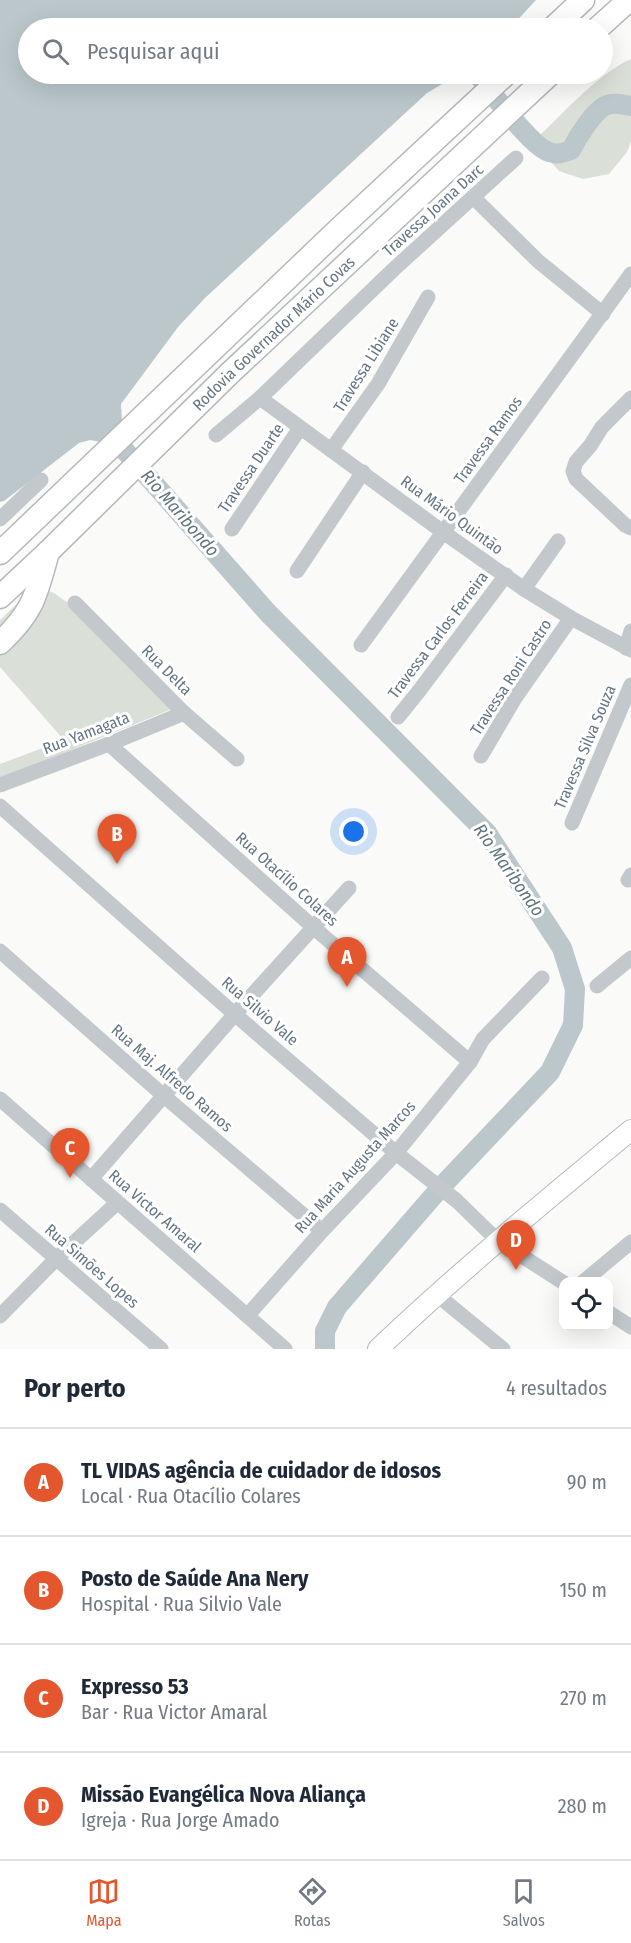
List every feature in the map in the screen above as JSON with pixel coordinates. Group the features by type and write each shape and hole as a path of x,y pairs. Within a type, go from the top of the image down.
{"highway":[{"path":"564,18 583,0"},
{"path":"609,18 629,0"},
{"name":"Rodovia Governador Mário Covas","path":"0,553 495,84"},
{"name":"Rodovia Governador Mário Covas","path":"0,597 159,441 539,84"},
{"path":"0,642 22,622 32,606 48,552"}],"main road":[{"path":"378,1349 497,1240 631,1130"}],"street":[{"name":"Travessa Joana Darc","path":"216,435 260,398 394,269 516,158"},
{"path":"474,198 538,261 603,314"},
{"name":"Travessa Ramos","path":"361,645 631,274"},
{"name":"Travessa Libiane","path":"331,450 378,384 428,297"},
{"name":"Rua Mário Quintão","path":"260,398 524,589 571,618 629,649"},
{"path":"631,398 602,427 576,462 573,471 576,479 631,528"},
{"name":"Travessa Duarte","path":"232,529 300,428"},
{"path":"297,571 363,472"},
{"path":"0,519 41,480"},
{"path":"524,589 558,541"},
{"name":"Travessa Carlos Ferreira","path":"398,717 506,575"},
{"name":"Rua Delta","path":"75,603 184,713 237,759"},
{"name":"Travessa Roni Castro","path":"481,756 515,698 571,618"},
{"path":"629,649 631,631"},
{"name":"Travessa Silva Souza","path":"572,822 631,685"},
{"name":"Rua Yamagata","path":"0,785 184,713"},
{"name":"Rua Otacílio Colares","path":"109,744 313,927 470,1062"},
{"name":"Rua Silvio Vale","path":"0,806 235,1014 396,1153 457,1201 497,1240 559,1280"},
{"path":"92,1179 235,1014 349,888"},
{"name":"Rua Maj. Alfredo Ramos","path":"0,951 164,1096 322,1231"},
{"path":"597,986 631,958"},
{"name":"Rua Maria Augusta Marcos","path":"248,1315 322,1231 396,1153 470,1062 483,1039 542,978"},
{"name":"Rua Victor Amaral","path":"0,1099 285,1349"},
{"path":"0,1316 56,1259 117,1203"},
{"name":"Rua Simões Lopes","path":"0,1210 161,1349"},
{"path":"588,1277 631,1242"},
{"path":"436,1294 503,1349"},
{"path":"613,1315 631,1327"}],"shaded area":[{"path":"0,0 536,0 519,18 18,18 18,84 442,84 427,93 205,298 178,327 121,404 122,421 101,442 90,440 79,443 0,502"},
{"path":"631,59 631,141 627,152 609,174 583,179 559,171 533,142 593,84 613,84 613,69"},
{"path":"36,586 54,593 79,611 172,709 0,779 0,764 64,740 0,667 0,620"}],"waterway":[{"path":"485,84 532,140 541,148 552,153 571,150 586,125 597,112 607,105 631,106"},
{"name":"Rio Maribondo","path":"112,436 268,613 487,833 562,948 575,989 573,1025 550,1072 441,1187 337,1307 325,1331 325,1349"}],"place":[{"name":"Posto de Saúde Ana Nery","path":"117,864"},
{"name":"TL VIDAS agência de cuidador de idosos","path":"347,987"},
{"name":"Expresso 53","path":"70,1178"},
{"name":"Missão Evangélica Nova Aliança","path":"516,1270"}]}
